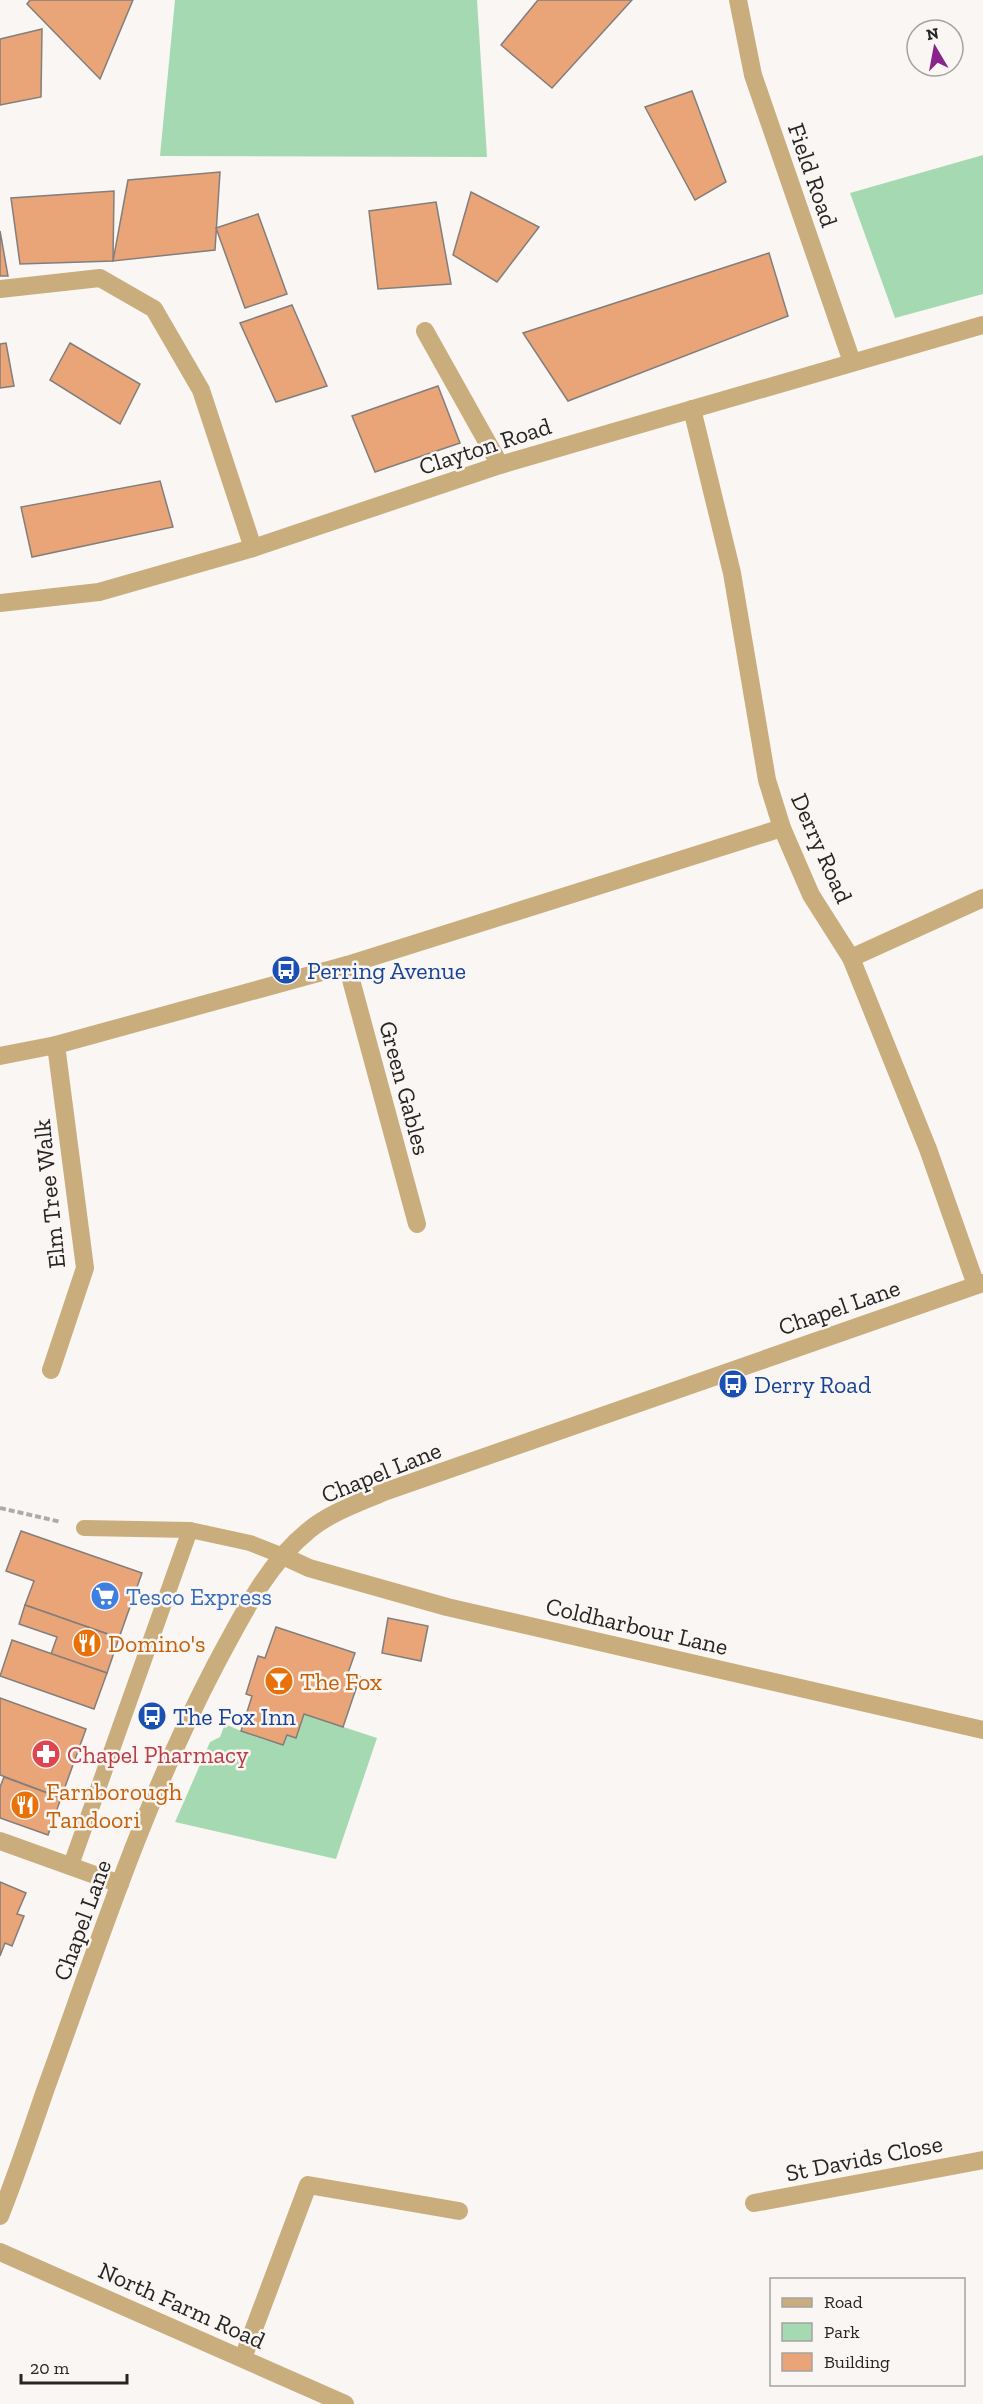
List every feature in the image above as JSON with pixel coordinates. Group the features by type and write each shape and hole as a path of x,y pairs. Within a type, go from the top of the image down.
{"street":[{"name":"Field Road","path":"738,0 753,75 852,362"},
{"path":"0,289 100,278 154,309 201,390 253,548"},
{"name":"Clayton Road","path":"0,603 99,592 253,548 500,465 983,325"},
{"path":"425,331 500,465"},
{"name":"Derry Road","path":"692,409 732,573 767,780 782,828 811,896 851,958 980,1284"},
{"path":"0,1056 56,1045 347,965 782,828"},
{"path":"851,958 983,898"},
{"name":"Green Gables","path":"347,965 417,1224"},
{"name":"Elm Tree Walk","path":"51,1370 85,1268 56,1045"},
{"name":"Chapel Lane","path":"0,2216 120,1884 202,1692 243,1614 283,1556 308,1530 336,1513 384,1492 980,1284"},
{"name":"Coldharbour Lane","path":"283,1556 309,1568 447,1607 983,1730"},
{"path":"0,1840 52,1861 120,1884"},
{"name":"St Davids Close","path":"754,2203 983,2160"},
{"path":"243,2358 308,2185 459,2211"},
{"name":"North Farm Road","path":"0,2252 243,2358 335,2402"}],"lane":[{"path":"84,1528 190,1530 250,1543 283,1556"},
{"path":"70,1866 190,1530"}],"path":[{"path":"0,1508 84,1528"}],"green space":[{"path":"175,0 477,0 487,157 160,156"},
{"path":"983,155 983,294 895,318 850,193"},
{"path":"304,1714 377,1738 336,1859 175,1822 210,1742 220,1737 225,1724 283,1745 287,1735"}],"building":[{"path":"30,0 133,0 100,79 27,4"},
{"path":"538,0 632,0 552,88 501,45"},
{"path":"42,29 41,97 0,105 0,39"},
{"path":"692,91 726,182 695,200 645,107"},
{"path":"220,172 215,250 113,261 128,180"},
{"path":"114,191 113,261 20,264 11,198"},
{"path":"471,192 539,227 497,282 453,255"},
{"path":"436,202 451,284 378,289 369,211"},
{"path":"258,214 287,294 245,308 216,228"},
{"path":"0,231 8,276 0,276"},
{"path":"769,253 788,316 568,401 523,333"},
{"path":"292,305 327,386 276,402 240,323"},
{"path":"6,343 14,386 0,388 0,344"},
{"path":"70,343 140,384 120,424 50,380"},
{"path":"438,386 460,443 375,472 352,416"},
{"path":"160,481 173,527 32,557 21,507"},
{"path":"21,1531 142,1573 119,1638 25,1605 34,1581 6,1571"},
{"path":"25,1605 119,1638 107,1673 51,1654 57,1637 19,1624"},
{"path":"388,1618 428,1626 421,1661 382,1653"},
{"path":"276,1627 355,1653 348,1673 360,1677 343,1727 304,1714 296,1738 287,1735 283,1745 241,1731 252,1696 246,1694 258,1656 265,1658"},
{"path":"12,1640 107,1673 94,1709 0,1676"},
{"path":"0,1698 86,1729 61,1798 0,1775"},
{"path":"4,1777 61,1798 48,1835 0,1818 0,1787"},
{"path":"0,1882 26,1893 17,1914 24,1916 12,1946 5,1943 0,1956"}],"place":[{"name":"Perring Avenue","path":"286,970"},
{"name":"Derry Road","path":"733,1384"},
{"name":"Tesco Express","path":"105,1596"},
{"name":"Domino's","path":"87,1643"},
{"name":"The Fox","path":"279,1681"},
{"name":"The Fox Inn","path":"152,1716"},
{"name":"Chapel Pharmacy","path":"46,1754"},
{"name":"Farnborough Tandoori","path":"25,1805"}]}
